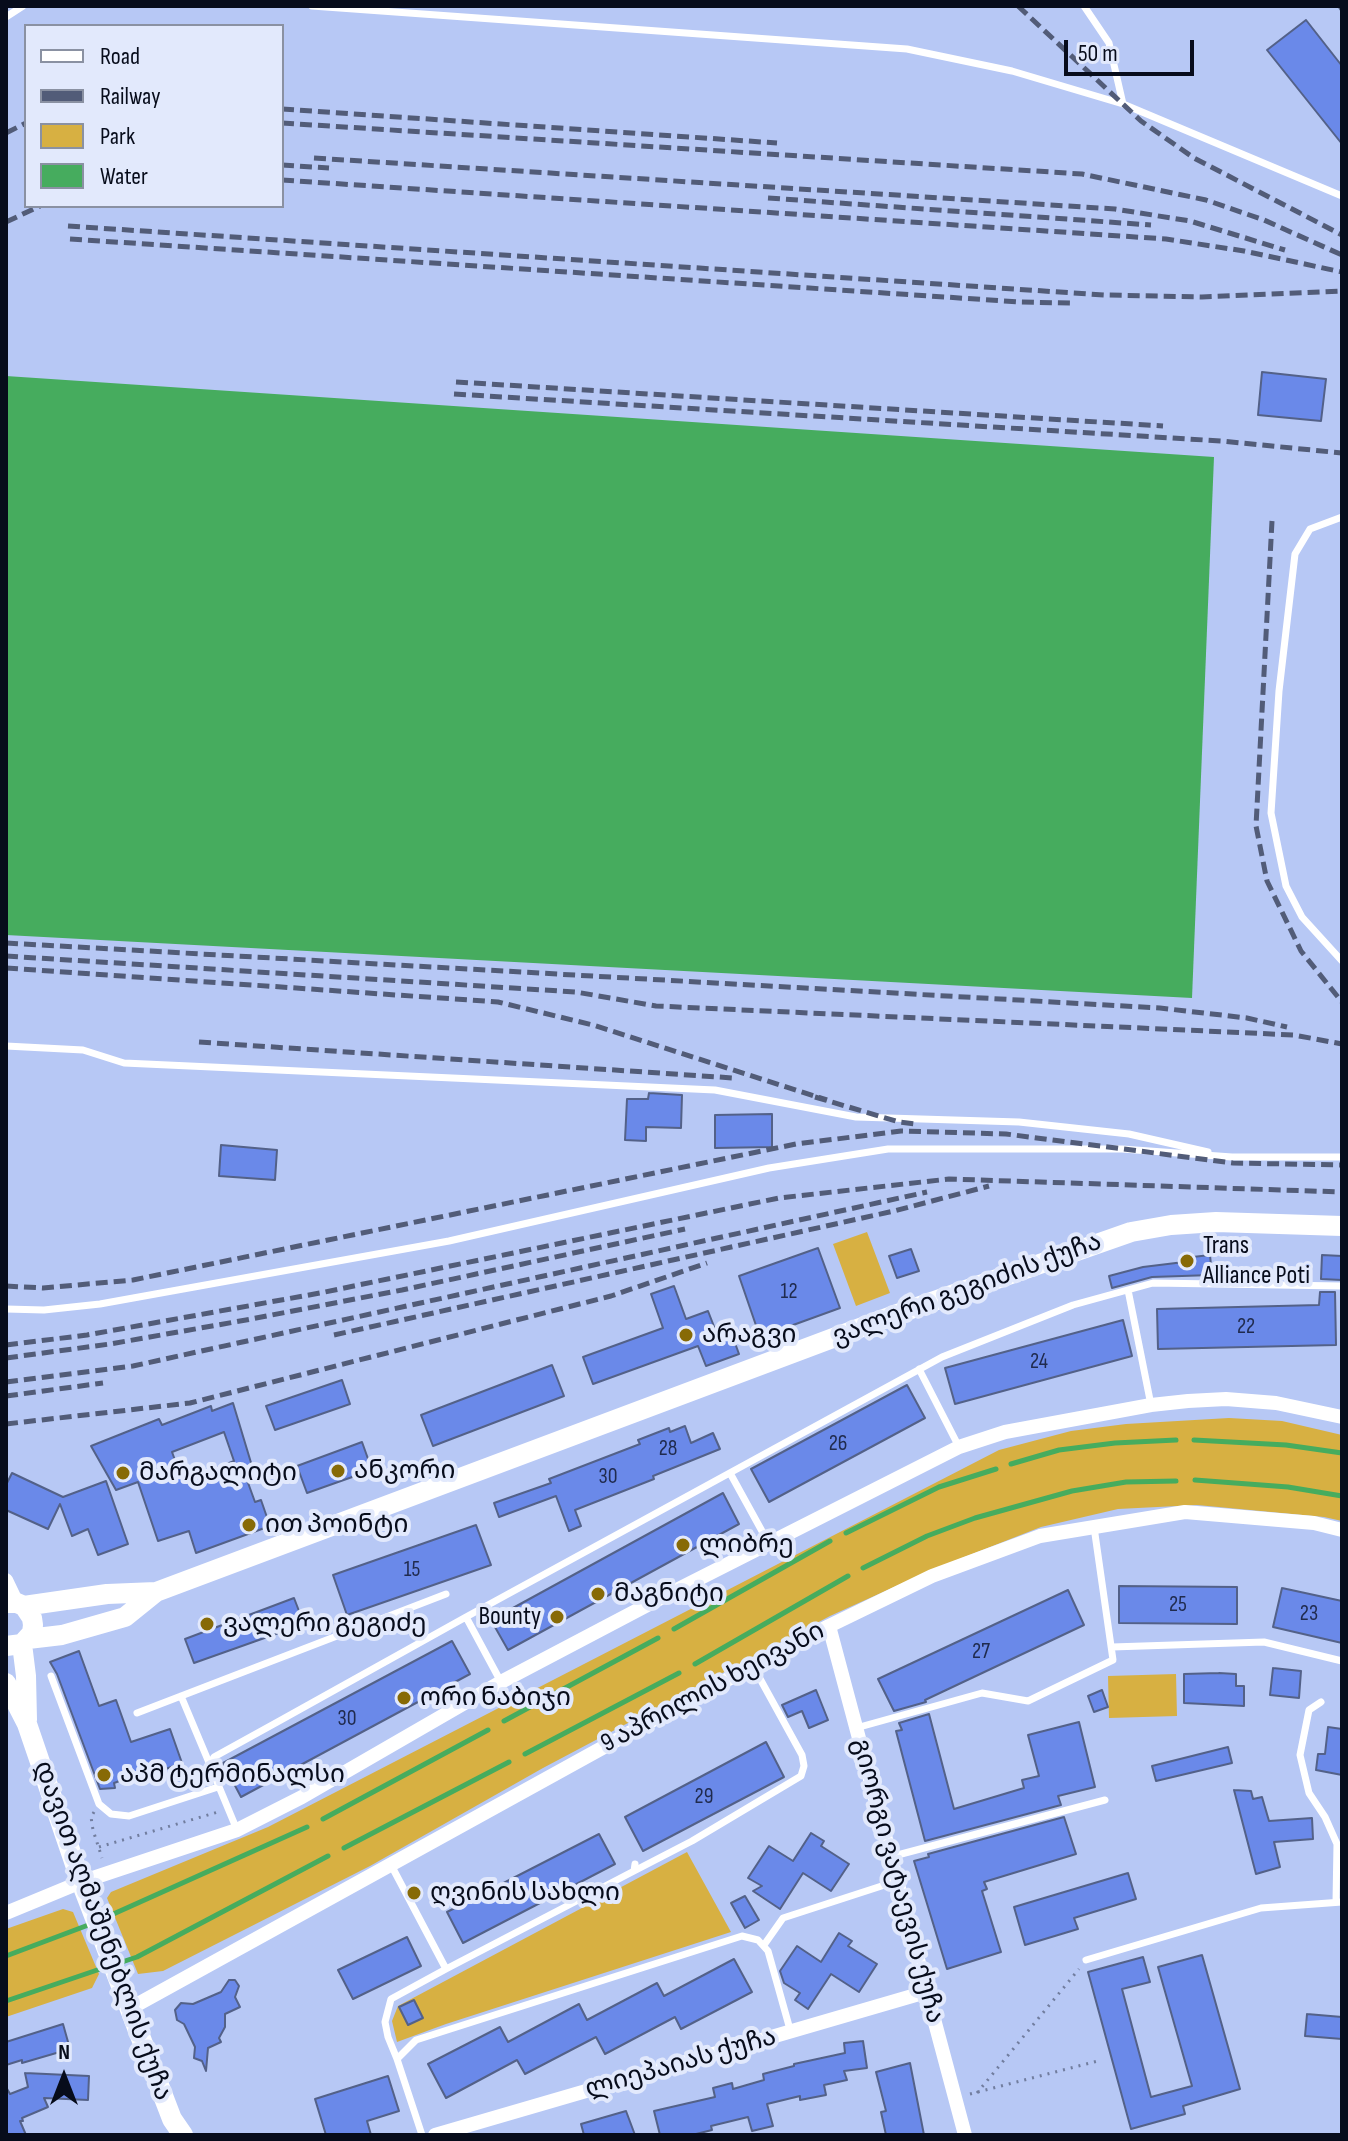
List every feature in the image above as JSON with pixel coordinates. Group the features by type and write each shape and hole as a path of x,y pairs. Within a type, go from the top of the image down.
{"street":[{"name":"ვალერი გეგიძის ქუჩა","path":"16,1604 156,1592 882,1319 1131,1232 1216,1222 1342,1226"},
{"path":"6,1913 81,1882 237,1830 302,1797 501,1682 768,1542 959,1447 1005,1432 1151,1405 1226,1399 1276,1403 1342,1417"},
{"name":"9 აპრილის ხეივანი","path":"126,2001 390,1863 753,1666 932,1576 1040,1536 1185,1512 1314,1523 1342,1530"},
{"path":"6,1580 16,1604"},
{"name":"ვალერი გეგიძის ქუჩა","path":"19,1643 62,1635 125,1617 156,1592"},
{"name":"დავით აღმაშენებლის ქუჩა","path":"16,1604 32,1618 33,1625 19,1643 26,1676 27,1724"},
{"name":"გიორგი ვატაევის ქუჩა","path":"829,1626 965,2135"},
{"name":"დავით აღმაშენებლის ქუჩა","path":"6,1683 27,1724 126,2001 172,2119 183,2135"},
{"name":"ლიეპაიას ქუჩა","path":"435,2135 926,1992"}],"lane":[{"path":"6,17 23,6"},
{"path":"312,6 907,49 1012,71 1123,104 1342,196"},
{"path":"1084,6 1109,43 1123,104"},
{"path":"1342,517 1310,529 1295,554 1279,691 1271,813 1286,886 1302,917 1342,961"},
{"path":"6,1046 83,1050 124,1063 715,1090 856,1117 1019,1122 1129,1134 1232,1157"},
{"path":"6,1309 44,1310 115,1302 449,1241 769,1168 888,1149 1122,1149 1232,1157 1342,1157"},
{"path":"210,1765 214,1757 942,1357 1073,1305 1153,1283 1342,1286"},
{"path":"1128,1290 1151,1405"},
{"path":"919,1369 959,1447"},
{"path":"730,1473 768,1542"},
{"path":"856,1728 982,1693 1028,1701 1113,1660 1094,1527"},
{"path":"137,1713 446,1594"},
{"path":"466,1617 501,1682"},
{"path":"1112,1647 1264,1642 1342,1661"},
{"path":"422,2135 385,2022 391,1999 635,1867 692,1841 801,1776 804,1766 802,1755 753,1666"},
{"path":"51,1676 99,1804 111,1814 129,1816 218,1787"},
{"path":"181,1696 237,1830"},
{"path":"1086,1960 1261,1908 1339,1902 1337,1844 1325,1817 1309,1793 1300,1755 1309,1710 1321,1702"},
{"path":"890,1857 1105,1800"},
{"path":"390,1863 446,1969"},
{"path":"764,1945 783,1918 897,1881"},
{"path":"397,2059 416,2040 742,1936 758,1940 768,1951 791,2033"}],"path":[{"path":"99,1847 228,1809"},
{"path":"91,1817 107,1873"},
{"path":"977,2093 1086,1960"},
{"path":"954,2097 1098,2061"}],"green space":[{"path":"867,1232 890,1293 856,1306 833,1244"},
{"path":"1229,1418 1282,1421 1342,1435 1342,1521 1197,1505 1118,1509 1041,1527 934,1569 830,1616 543,1768 370,1866 163,1971 138,1974 107,1898 111,1892 268,1827 999,1450 1071,1431 1126,1424"},
{"path":"1176,1674 1177,1716 1109,1718 1108,1676"},
{"path":"687,1852 731,1932 397,2042 392,2021 398,2006"},
{"path":"63,1909 73,1912 99,1974 92,1988 6,2017 6,1929"}],"water":[{"path":"6,376 1214,457 1192,998 6,935"}],"building":[{"path":"1306,20 1342,66 1342,144 1267,50"},
{"path":"1262,372 1326,379 1321,421 1258,415"},
{"path":"649,1093 682,1095 681,1128 646,1127 646,1141 625,1140 627,1099 648,1099"},
{"path":"772,1114 772,1147 715,1148 715,1115"},
{"path":"221,1145 277,1150 275,1180 219,1176"},
{"path":"818,1248 840,1308 760,1337 739,1276"},
{"path":"911,1249 919,1271 897,1278 889,1256"},
{"path":"1210,1255 1212,1275 1152,1277 1112,1288 1109,1276"},
{"path":"1322,1255 1342,1256 1342,1280 1321,1279"},
{"path":"674,1286 686,1319 708,1311 715,1329 728,1324 739,1354 706,1366 698,1346 593,1384 583,1357 663,1328 651,1294"},
{"path":"1320,1292 1335,1292 1336,1345 1158,1349 1157,1309 1319,1305"},
{"path":"1123,1320 1132,1356 955,1404 945,1368"},
{"path":"552,1365 564,1396 433,1446 421,1415"},
{"path":"342,1380 350,1404 275,1430 266,1406"},
{"path":"907,1385 925,1418 769,1502 751,1469"},
{"path":"233,1403 252,1466 243,1469 255,1502 261,1500 270,1526 196,1553 189,1531 158,1541 138,1482 116,1490 91,1446 159,1419 162,1425 211,1406 212,1411","holes":["224,1432 234,1461 183,1482 172,1452"]},
{"path":"685,1426 691,1443 713,1433 720,1449 575,1510 581,1526 569,1531 556,1496 499,1517 494,1503 551,1483 549,1479 640,1444 638,1440 669,1428 670,1432"},
{"path":"362,1442 372,1470 307,1493 297,1466"},
{"path":"12,1473 63,1497 106,1481 128,1544 98,1555 88,1529 72,1536 60,1504 48,1529 6,1510 6,1485"},
{"path":"723,1493 739,1524 508,1650 491,1620"},
{"path":"476,1525 491,1565 347,1615 333,1575"},
{"path":"1119,1586 1237,1587 1237,1624 1119,1623"},
{"path":"1282,1588 1342,1601 1342,1643 1273,1627"},
{"path":"1068,1590 1084,1625 926,1702 894,1711 878,1679"},
{"path":"294,1598 304,1624 194,1663 185,1639"},
{"path":"452,1641 470,1674 241,1797 223,1763"},
{"path":"79,1651 99,1706 116,1700 131,1742 170,1729 182,1763 163,1770 161,1766 114,1783 115,1788 100,1789 50,1662"},
{"path":"1273,1668 1301,1671 1299,1698 1270,1695"},
{"path":"1184,1674 1236,1674 1236,1686 1244,1686 1244,1706 1184,1703"},
{"path":"816,1690 828,1720 809,1728 802,1711 788,1717 782,1705"},
{"path":"1102,1690 1108,1707 1094,1712 1088,1696"},
{"path":"929,1714 954,1809 1024,1788 1022,1780 1039,1776 1028,1735 1079,1722 1095,1787 1058,1796 1061,1805 925,1841 896,1731 902,1730 899,1723"},
{"path":"1328,1727 1342,1729 1342,1775 1316,1770 1318,1754 1325,1754"},
{"path":"766,1742 784,1777 643,1851 625,1817"},
{"path":"1228,1747 1232,1763 1156,1781 1152,1766"},
{"path":"1234,1790 1251,1791 1253,1799 1262,1797 1269,1821 1312,1818 1313,1839 1274,1842 1280,1867 1256,1874"},
{"path":"1064,1817 1076,1854 984,1882 987,1889 982,1891 1001,1952 947,1969 914,1861 929,1857 928,1854"},
{"path":"811,1833 824,1841 821,1846 849,1864 831,1891 803,1873 780,1909 753,1891 762,1886 748,1878 769,1846 793,1861"},
{"path":"599,1834 615,1864 463,1943 447,1912"},
{"path":"1128,1873 1136,1899 1074,1918 1078,1929 1025,1945 1014,1907"},
{"path":"745,1896 759,1920 745,1928 731,1903"},
{"path":"839,1933 852,1941 848,1946 877,1964 859,1992 831,1974 808,2009 795,2000 800,1993 784,1983 780,1971 797,1946 821,1962"},
{"path":"407,1937 421,1966 353,1999 338,1970"},
{"path":"1202,1955 1240,2089 1183,2106 1185,2114 1131,2129 1088,1972 1143,1957 1150,1982 1122,1989 1151,2097 1192,2086 1158,1967"},
{"path":"734,1959 752,1992 681,2029 675,2017 605,2054 596,2037 525,2074 517,2060 446,2098 428,2064 500,2027 508,2042 579,2004 587,2020 657,1983 664,1996"},
{"path":"229,1980 235,1980 239,1986 235,1997 240,2007 225,2014 225,2027 219,2038 221,2042 208,2048 206,2071 202,2061 194,2058 195,2047 184,2024 177,2020 175,2010 181,2003 193,2004 221,1992"},
{"path":"414,2000 423,2018 408,2025 399,2007"},
{"path":"1307,2014 1342,2017 1342,2039 1305,2036"},
{"path":"63,2024 70,2049 6,2065 6,2042"},
{"path":"863,2041 867,2068 844,2071 847,2080 824,2085 826,2095 800,2100 800,2096 767,2104 773,2126 752,2131 748,2117 711,2126 712,2130 692,2135 660,2135 654,2111 715,2097 713,2088 732,2083 733,2089 764,2080 763,2074 845,2053 844,2043"},
{"path":"910,2063 924,2135 886,2135 881,2112 886,2111 876,2072"},
{"path":"25,2073 89,2076 88,2100 44,2098 48,2107 20,2121 26,2135 6,2135 6,2087 10,2094 28,2087"},
{"path":"388,2076 399,2111 367,2121 371,2135 326,2135 315,2099"},
{"path":"626,2111 635,2135 584,2135 581,2124"}],"waterway":[{"path":"1011,1464 1059,1450 1176,1440"},
{"path":"1194,1440 1286,1445 1342,1453"},
{"path":"846,1533 939,1487 996,1469"},
{"path":"1195,1480 1288,1487 1342,1496"},
{"path":"863,1568 927,1536 975,1518 1072,1491 1126,1482 1176,1481"},
{"path":"674,1629 830,1541"},
{"path":"695,1664 848,1576"},
{"path":"504,1721 658,1638"},
{"path":"525,1754 679,1673"},
{"path":"323,1819 488,1730"},
{"path":"344,1848 509,1762"},
{"path":"100,1920 307,1827"},
{"path":"119,1963 137,1957 328,1856"},
{"path":"6,1956 91,1924"},
{"path":"6,2001 109,1966"}],"railway":[{"path":"1018,6 1141,121 1194,158 1342,235"},
{"path":"284,109 777,143"},
{"path":"284,123 1082,174 1206,200 1264,220 1342,255"},
{"path":"6,133 24,124"},
{"path":"314,158 1115,209 1190,221 1285,250"},
{"path":"284,165 329,168"},
{"path":"284,180 1166,239 1244,251 1342,272"},
{"path":"768,198 1151,225"},
{"path":"6,222 36,208"},
{"path":"68,226 1104,295 1202,297 1342,291"},
{"path":"70,239 1071,303"},
{"path":"456,382 1163,426"},
{"path":"454,394 1221,441 1342,453"},
{"path":"1272,521 1256,826 1267,881 1301,951 1342,1002"},
{"path":"6,943 1160,1008 1247,1018 1287,1027"},
{"path":"6,956 576,992 656,1006 1294,1035 1342,1044"},
{"path":"6,968 498,1002 593,1025 827,1100"},
{"path":"199,1042 733,1078"},
{"path":"815,1097 899,1122 916,1124"},
{"path":"6,1286 43,1288 133,1280 796,1144 901,1131 1006,1134 1233,1163 1342,1165"},
{"path":"6,1345 87,1335 320,1293 779,1198 949,1179 1342,1192"},
{"path":"334,1335 894,1211 989,1186"},
{"path":"6,1382 133,1366 927,1192"},
{"path":"6,1358 110,1344 246,1320 685,1229"},
{"path":"6,1424 190,1403 611,1296 707,1263"},
{"path":"6,1396 103,1383"}],"place":[{"name":"Trans Alliance Poti","path":"1187,1261"},
{"name":"არაგვი","path":"686,1335"},
{"name":"ანკორი","path":"338,1471"},
{"name":"მარგალიტი","path":"123,1473"},
{"name":"ით პოინტი","path":"249,1525"},
{"name":"ლიბრე","path":"683,1545"},
{"name":"მაგნიტი","path":"598,1594"},
{"name":"Bounty","path":"557,1617"},
{"name":"ვალერი გეგიძე","path":"207,1624"},
{"name":"ორი ნაბიჯი","path":"404,1698"},
{"name":"აპმ ტერმინალსი","path":"104,1775"},
{"name":"ღვინის სახლი","path":"414,1893"}]}
